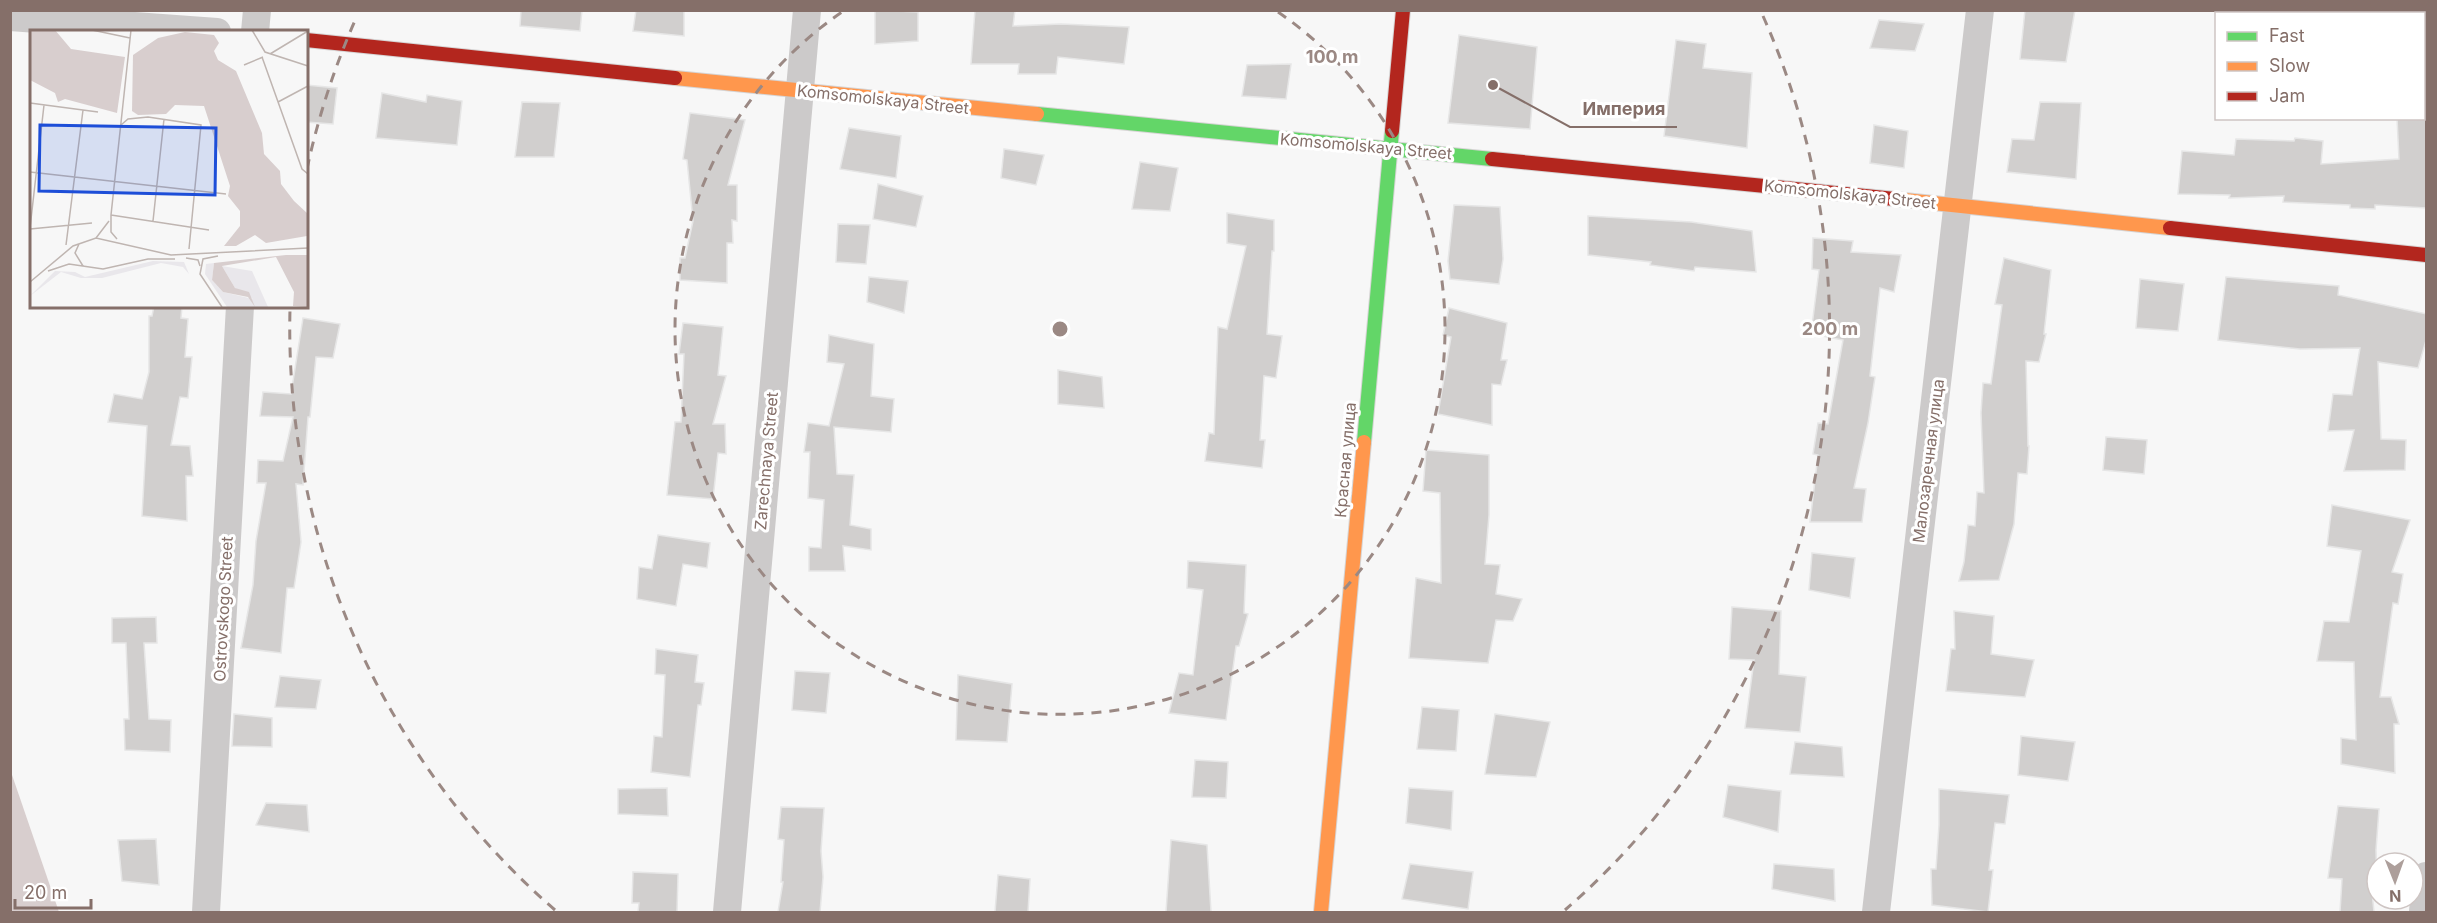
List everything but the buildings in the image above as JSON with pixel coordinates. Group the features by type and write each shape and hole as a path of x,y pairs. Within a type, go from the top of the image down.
{"street":[{"path":"255,30 257,10"},
{"name":"Zarechnaya Street","path":"727,912 807,10"},
{"name":"Красная улица","path":"1321,912 1403,10"},
{"name":"Малозаречная улица","path":"1876,912 1980,10"},
{"path":"10,17 189,30"},
{"name":"Komsomolskaya Street","path":"308,40 799,91 1958,204 2427,255"},
{"name":"Ostrovskogo Street","path":"206,912 240,308"},
{"path":"2423,912 2427,876"}],"shaded area":[{"path":"11,772 59,912 11,912"}],"traffic: fast":[{"path":"1037,114 1492,159"},
{"path":"1364,442 1392,131"}],"traffic: slow":[{"path":"675,78 1037,114"},
{"path":"1895,199 2170,228"},
{"path":"1321,912 1364,442"}],"traffic: jam":[{"path":"1392,131 1403,10"},
{"path":"308,40 675,78"},
{"path":"1492,159 1895,199"},
{"path":"2170,228 2426,255"}],"place":[{"name":"Империя","path":"1493,85"}]}
